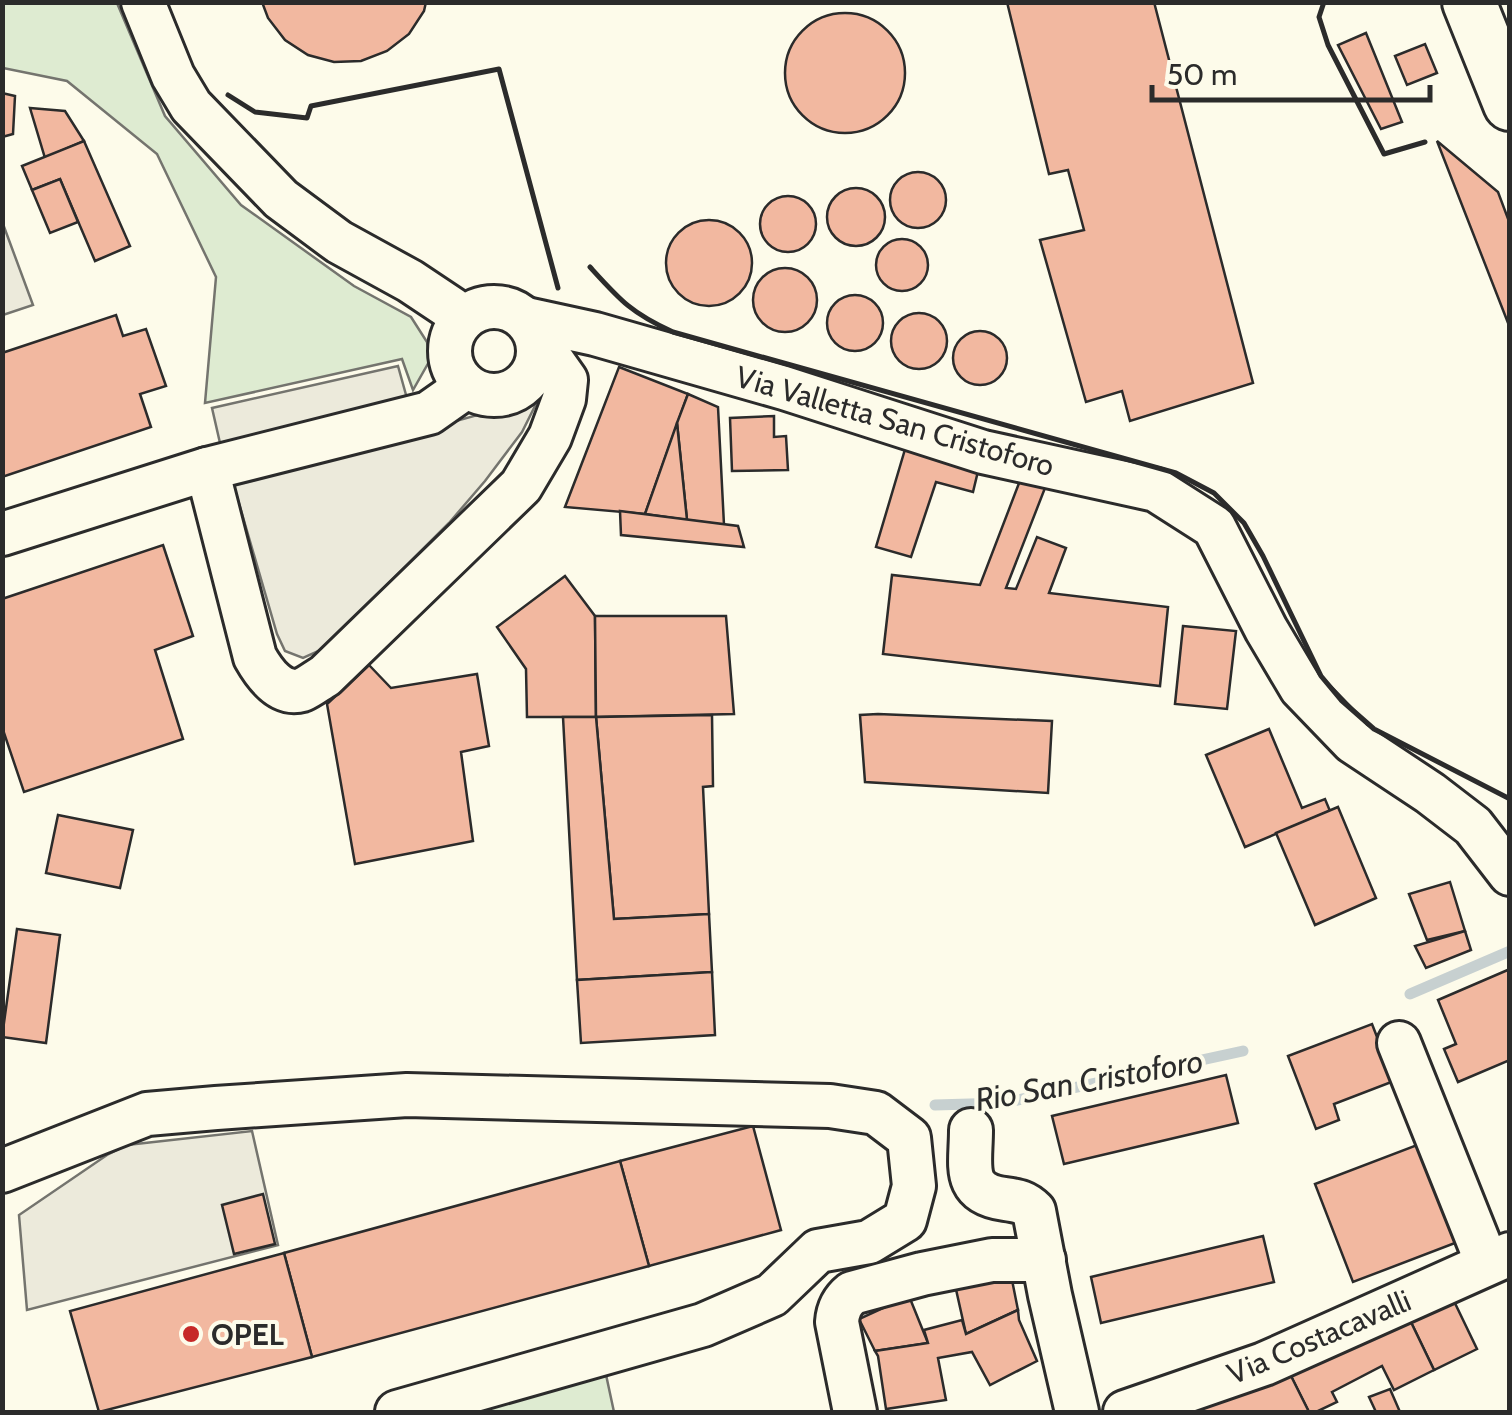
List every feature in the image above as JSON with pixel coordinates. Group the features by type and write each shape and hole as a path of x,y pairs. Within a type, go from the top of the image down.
{"main road":[{"path":"1469,2 1510,104"}],"street":[{"path":"159,14 174,76 190,106 232,150 281,199 340,242 410,281 463,319"},
{"path":"207,469 255,658 267,678 299,691 325,676 521,486 550,438 564,399 566,380 514,310 502,306 474,310 454,330 450,344 454,371 463,383 475,391 504,394 518,389 536,366 532,335"},
{"name":"Via Valletta San Cristoforo","path":"532,335 595,334 784,388 982,452 1156,490 1214,526 1301,688 1353,742 1473,826 1510,874"},
{"path":"2,534 207,469 429,412 456,394 463,383"},
{"path":"1399,1043 1498,1259"},
{"path":"2,1171 147,1114 407,1095 830,1106 876,1113 910,1138 914,1186 905,1220 868,1242 818,1251 772,1295 704,1325 397,1412"},
{"path":"971,1130 971,1176 977,1189 987,1197 1024,1201 1034,1211 1077,1412"},
{"name":"Via Costacavalli","path":"1125,1412 1264,1364 1498,1259"},
{"path":"856,1412 836,1322 843,1300 852,1292 992,1260 1044,1260"}],"green space":[{"path":"3,2 117,3 165,116 241,205 354,286 411,317 427,342 430,360 413,390 402,359 205,403 216,277 157,154 67,81 3,68"},
{"path":"605,1370 614,1412 450,1412"}],"shaded area":[{"path":"3,224 33,305 2,315"},
{"path":"398,366 408,402 220,443 212,408"},
{"path":"539,398 522,432 449,523 323,649 303,658 285,651 233,483"},
{"path":"252,1131 278,1245 27,1310 19,1215 127,1145"}],"building":[{"path":"262,2 426,2 409,34 387,51 361,61 334,62 308,55 285,40 268,18"},
{"path":"1007,2 1154,2 1253,383 1130,421 1122,391 1086,402 1040,240 1084,230 1068,170 1049,174"},
{"path":"845,13 868,18 887,31 900,50 905,73 900,96 887,115 868,128 845,133 822,128 803,115 790,96 785,73 790,50 803,31 822,18"},
{"path":"1366,33 1402,122 1381,129 1338,45"},
{"path":"1425,44 1437,73 1407,85 1395,56"},
{"path":"2,93 15,96 13,134 2,137"},
{"path":"30,108 65,111 84,141 45,158"},
{"path":"84,141 130,246 95,261 60,179 32,190 22,166"},
{"path":"1437,141 1498,192 1510,224 1510,328"},
{"path":"918,172 938,180 946,200 938,220 918,228 898,220 890,200 898,180"},
{"path":"60,179 78,222 50,233 32,190"},
{"path":"856,188 877,196 885,217 877,238 856,246 835,238 827,217 835,196"},
{"path":"788,196 808,204 816,224 808,244 788,252 768,244 760,224 768,204"},
{"path":"709,220 733,227 745,239 752,263 745,287 733,299 709,306 685,299 673,287 666,263 673,239 685,227"},
{"path":"902,239 920,247 928,265 920,283 902,291 884,283 876,265 884,247"},
{"path":"785,268 808,277 817,300 808,323 785,332 762,323 753,300 762,277"},
{"path":"855,295 875,303 883,323 875,343 855,351 835,343 827,323 835,303"},
{"path":"919,313 939,321 947,341 939,361 919,369 899,361 891,341 899,321"},
{"path":"116,315 123,336 146,329 166,386 140,394 151,427 2,477 2,353"},
{"path":"980,331 999,339 1007,358 999,377 980,385 961,377 953,358 961,339"},
{"path":"619,367 688,394 645,514 565,507"},
{"path":"688,394 718,407 724,525 687,520 677,423"},
{"path":"774,416 774,437 786,436 788,470 732,471 730,418"},
{"path":"677,423 687,520 645,514"},
{"path":"906,446 979,467 973,492 936,482 911,557 876,547"},
{"path":"1021,478 1045,488 1006,588 1016,589 1037,537 1066,548 1049,593 1168,607 1160,686 883,654 892,575 980,585"},
{"path":"620,511 738,526 744,547 621,535"},
{"path":"163,545 193,636 155,650 183,739 24,792 2,727 2,599"},
{"path":"565,576 595,616 596,717 527,717 526,669 497,627"},
{"path":"595,616 726,616 734,714 596,717"},
{"path":"1183,626 1236,631 1227,709 1175,704"},
{"path":"369,665 391,688 477,674 489,746 461,752 473,841 355,864 327,704"},
{"path":"712,715 713,786 703,787 709,914 614,919 596,717"},
{"path":"860,715 1052,721 1048,793 865,782"},
{"path":"563,717 596,717 614,919 709,914 712,972 577,980"},
{"path":"1269,729 1302,808 1325,799 1330,811 1245,847 1206,755"},
{"path":"1338,807 1376,898 1315,925 1276,833"},
{"path":"58,815 133,830 120,888 46,873"},
{"path":"1450,882 1465,931 1427,940 1409,894"},
{"path":"17,929 60,935 46,1043 2,1037"},
{"path":"1465,931 1471,950 1426,968 1415,946"},
{"path":"1510,969 1510,1060 1458,1082 1444,1049 1456,1044 1438,1000"},
{"path":"712,972 715,1035 581,1043 577,980"},
{"path":"1372,1024 1394,1081 1334,1104 1339,1120 1316,1129 1288,1056"},
{"path":"1226,1075 1238,1123 1064,1164 1052,1116"},
{"path":"753,1126 781,1230 649,1266 620,1161"},
{"path":"1417,1145 1455,1243 1353,1282 1315,1184"},
{"path":"620,1161 649,1266 312,1357 284,1253"},
{"path":"263,1194 275,1244 234,1254 222,1205"},
{"path":"1263,1236 1274,1282 1101,1323 1091,1277"},
{"name":"OPEL","path":"284,1253 312,1357 99,1412 70,1311"},
{"path":"1011,1275 1018,1310 966,1334 955,1285"},
{"path":"909,1296 928,1343 875,1351 859,1319"},
{"path":"1452,1297 1477,1349 1434,1370 1409,1318"},
{"path":"1018,1310 1037,1361 990,1385 972,1352 938,1358 946,1400 886,1409 875,1351 928,1343 924,1330 962,1320 966,1334"},
{"path":"1409,1318 1434,1370 1394,1390 1382,1366 1332,1392 1337,1402 1309,1412 1291,1376"},
{"path":"1291,1376 1309,1412 1179,1412"},
{"path":"1390,1389 1400,1412 1376,1412 1369,1397"}],"waterway":[{"name":"Rio San Cristoforo","path":"1410,994 1510,951"},
{"name":"Rio San Cristoforo","path":"935,1105 1004,1103 1243,1051"}],"wall":[{"path":"1324,2 1319,17 1328,45 1384,154 1425,142"},
{"path":"228,95 255,112 307,118 311,106 499,69 558,288"},
{"path":"590,267 627,305 673,332 1176,473 1214,493 1244,523 1321,676 1341,700 1374,729 1510,799"}],"place":[{"name":"OPEL","path":"191,1334"}]}
